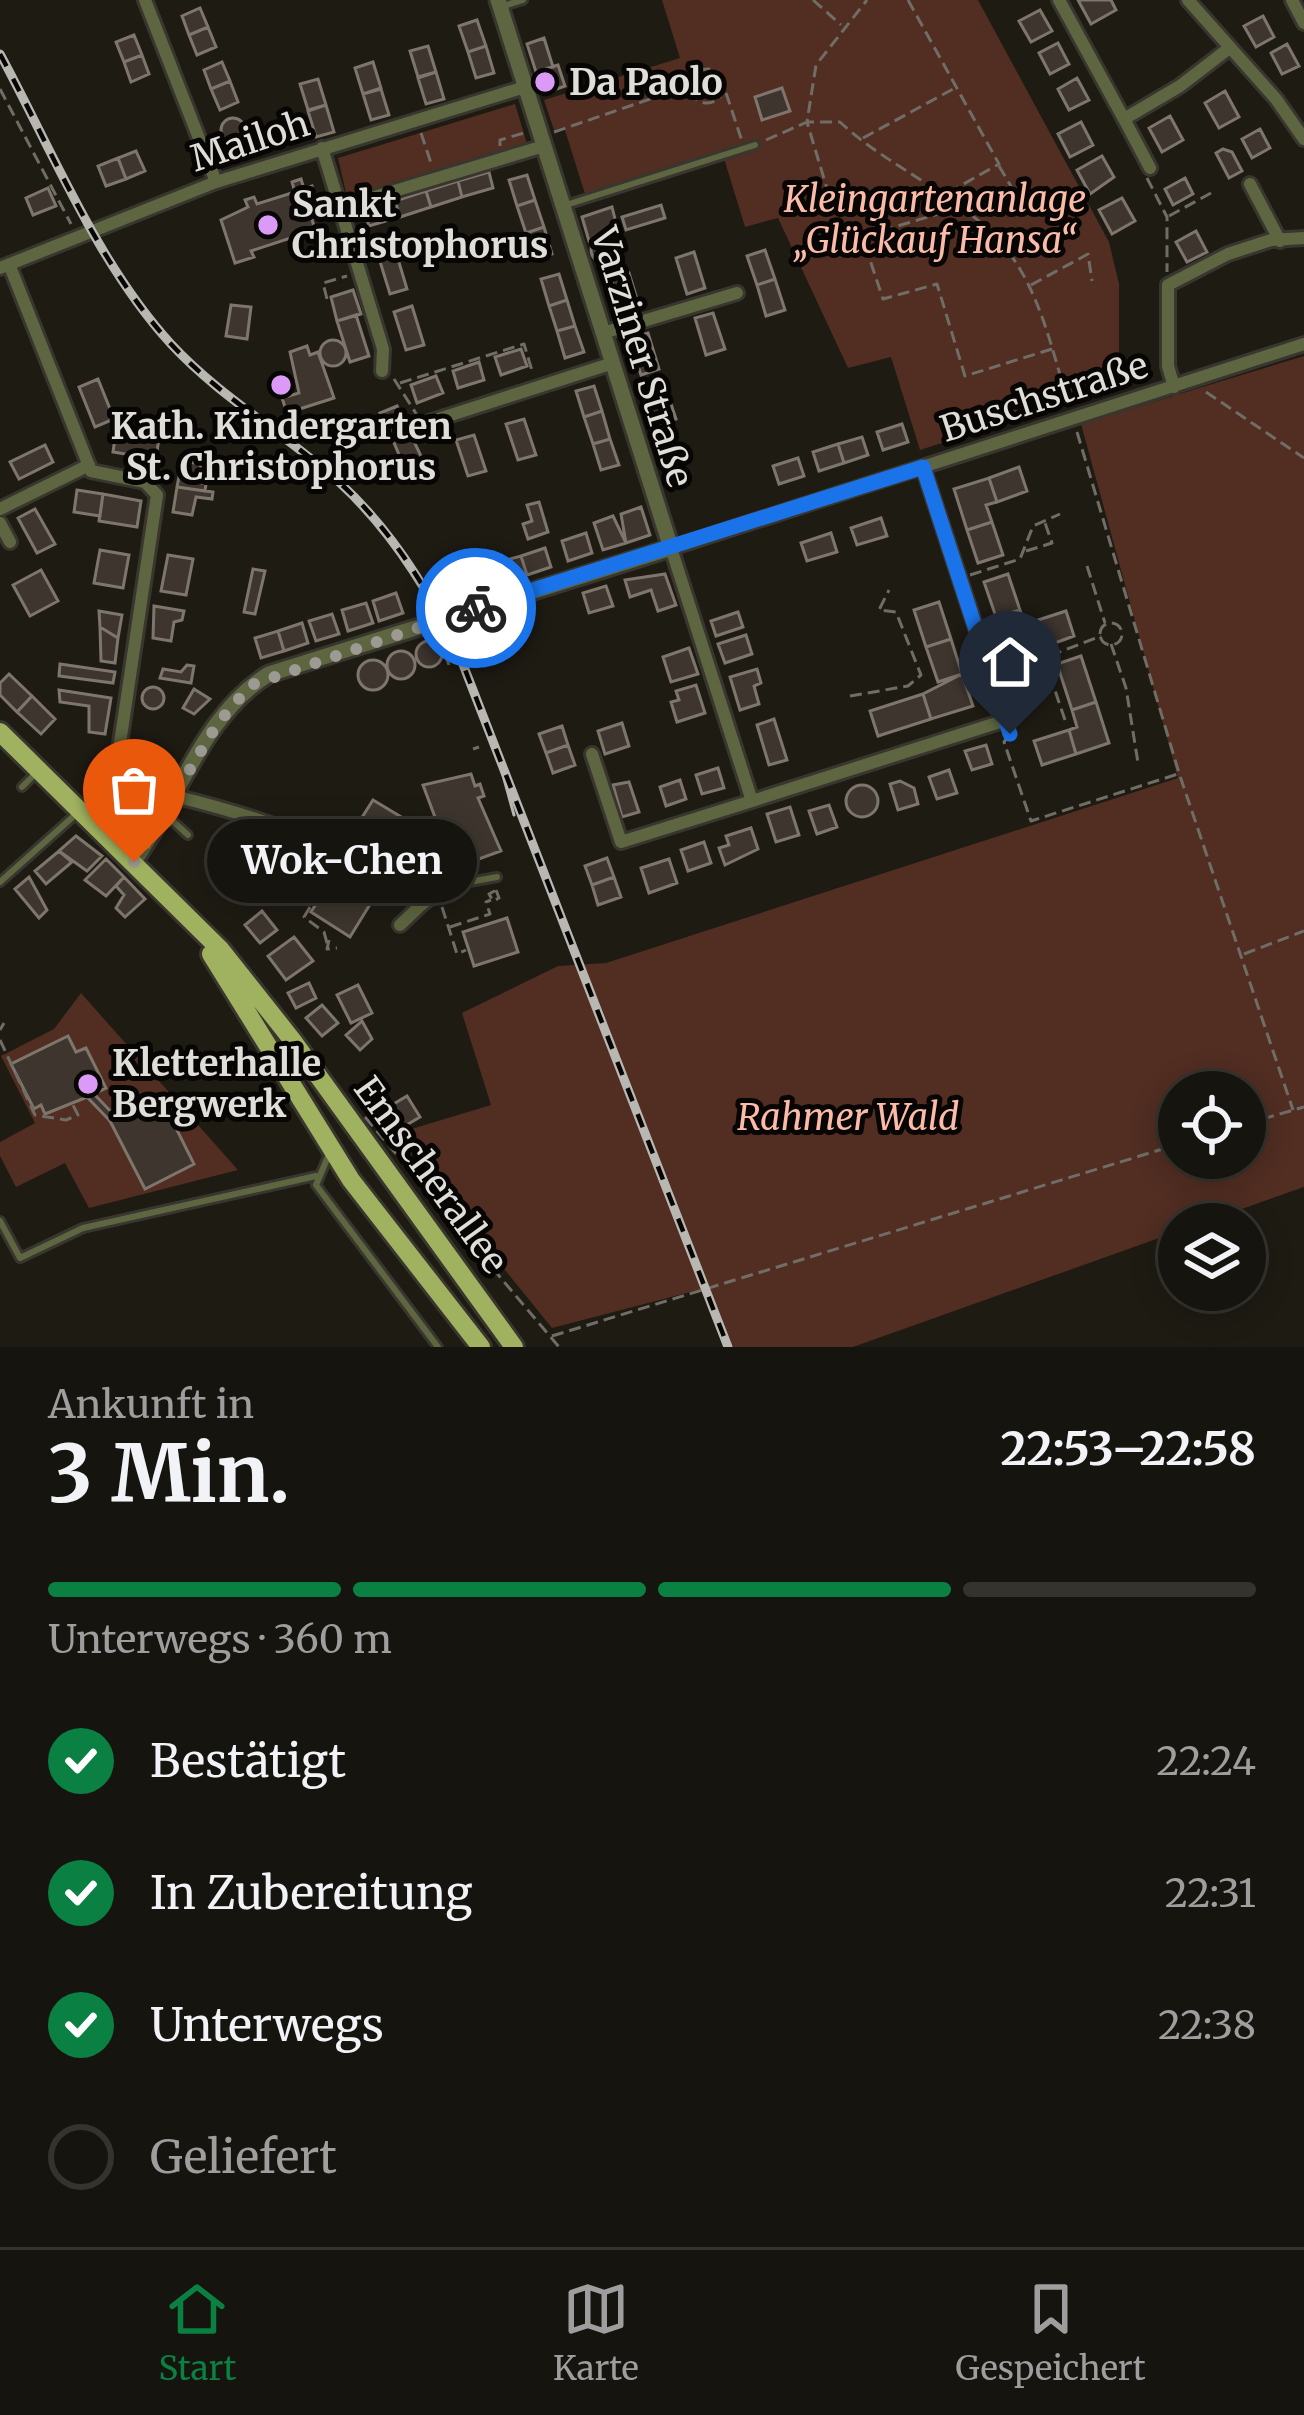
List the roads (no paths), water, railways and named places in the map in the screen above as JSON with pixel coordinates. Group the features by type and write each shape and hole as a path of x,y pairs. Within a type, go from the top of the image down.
{"main road":[{"name":"Emscherallee","path":"0,732 221,950 293,1041 514,1347"},
{"name":"Emscherallee","path":"201,934 332,1149 481,1347"}],"street":[{"path":"146,0 216,182"},
{"path":"1059,0 1150,168"},
{"path":"1188,0 1276,98 1304,139"},
{"path":"1292,0 1304,22"},
{"name":"Varziner Straße","path":"499,3 752,801"},
{"path":"1124,119 1180,86 1228,49"},
{"name":"Mailoh","path":"4,266 216,182 525,87"},
{"path":"341,207 542,141"},
{"path":"322,148 383,349 382,371"},
{"path":"1250,184 1280,241"},
{"path":"1174,387 1168,366 1168,285 1228,254 1304,238"},
{"path":"4,266 91,472 146,482 157,495 115,777 164,813"},
{"path":"603,333 736,292"},
{"name":"Buschstraße","path":"134,862 241,693 269,674 1304,344"},
{"path":"429,422 613,363"},
{"path":"0,509 88,465"},
{"path":"621,842 1008,727 923,467"},
{"path":"0,523 10,542"},
{"path":"592,754 626,858"},
{"path":"174,796 287,827 372,870 421,904"},
{"path":"400,926 421,904 440,893"}],"lane":[{"path":"499,3 523,0"},
{"path":"563,206 755,145"},
{"path":"22,787 39,770"},
{"path":"0,882 82,809"},
{"path":"164,813 188,835"},
{"path":"265,866 287,827"},
{"path":"440,893 497,877"},
{"path":"0,1221 20,1258 83,1228 316,1176 332,1149"},
{"path":"316,1176 329,1208 438,1347"},
{"path":"0,1248 11,1243"}],"tram line":[{"path":"498,757 514,815"}],"railway":[{"path":"0,54 77,205 145,312 211,382 359,502 393,541 435,607 459,654 728,1347"}],"place":[{"name":"Da Paolo","path":"545,82"},
{"name":"Sankt Christophorus","path":"268,225"},
{"name":"Kath. Kindergarten St. Christophorus","path":"281,385"},
{"name":"Wok-Chen","path":"134,862"},
{"name":"Kletterhalle Bergwerk","path":"88,1084"}],"park label":[{"name":"Kleingartenanlage „Glückauf Hansa“","path":"935,220"},
{"name":"Rahmer Wald","path":"848,1117"}]}
